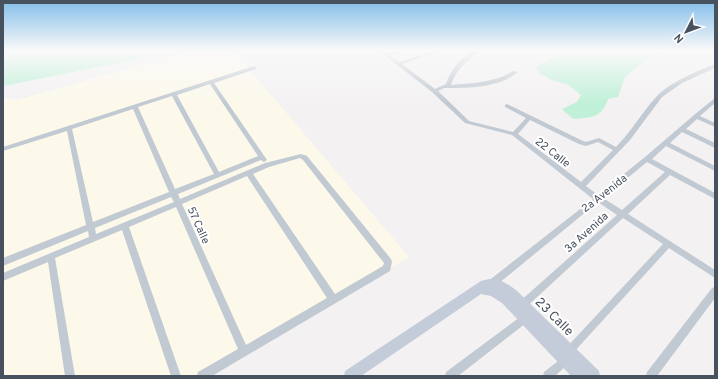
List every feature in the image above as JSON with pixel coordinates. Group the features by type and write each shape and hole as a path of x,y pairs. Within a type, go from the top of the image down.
{"main road":[{"name":"23 Calle","path":"486,287 496,292 524,312 567,356 594,376"},
{"name":"2a Avenida","path":"350,376 486,287"},
{"name":"23 Calle","path":"567,356 580,376"}],"street":[{"path":"3,149 212,83 254,68"},
{"name":"22 Calle","path":"403,68 434,91 467,122 514,134 597,198 715,274"},
{"path":"445,87 448,85 455,68"},
{"path":"580,186 628,139 660,96 680,82 713,68"},
{"path":"434,91 445,87 488,84 508,77 515,72"},
{"path":"212,83 267,165"},
{"path":"174,95 218,175"},
{"name":"2a Avenida","path":"486,287 647,159 680,129 714,103"},
{"path":"508,106 581,143 586,144 597,140 617,150"},
{"name":"57 Calle","path":"135,107 244,351"},
{"path":"696,116 715,125"},
{"path":"514,134 530,117"},
{"path":"69,128 93,238"},
{"path":"680,129 715,146"},
{"path":"665,143 715,169"},
{"path":"3,277 249,172 267,165 301,156 305,158 349,212 388,262 388,266 387,268 202,376"},
{"path":"3,262 262,157"},
{"path":"647,159 715,196"},
{"name":"3a Avenida","path":"450,376 524,312 623,214 670,171"},
{"path":"249,172 333,299"},
{"path":"124,225 176,376"},
{"path":"548,376 668,244"},
{"path":"51,256 70,376"},
{"path":"651,376 715,290"}],"shaded area":[{"path":"131,68 248,68 409,257 210,376 3,376 3,97 16,100"}],"green space":[{"path":"3,68 95,68 3,86"},
{"path":"536,68 636,68 625,77 618,97 608,99 599,114 591,117 573,119 562,109 577,102 581,95 569,85 552,80 539,73"}]}
